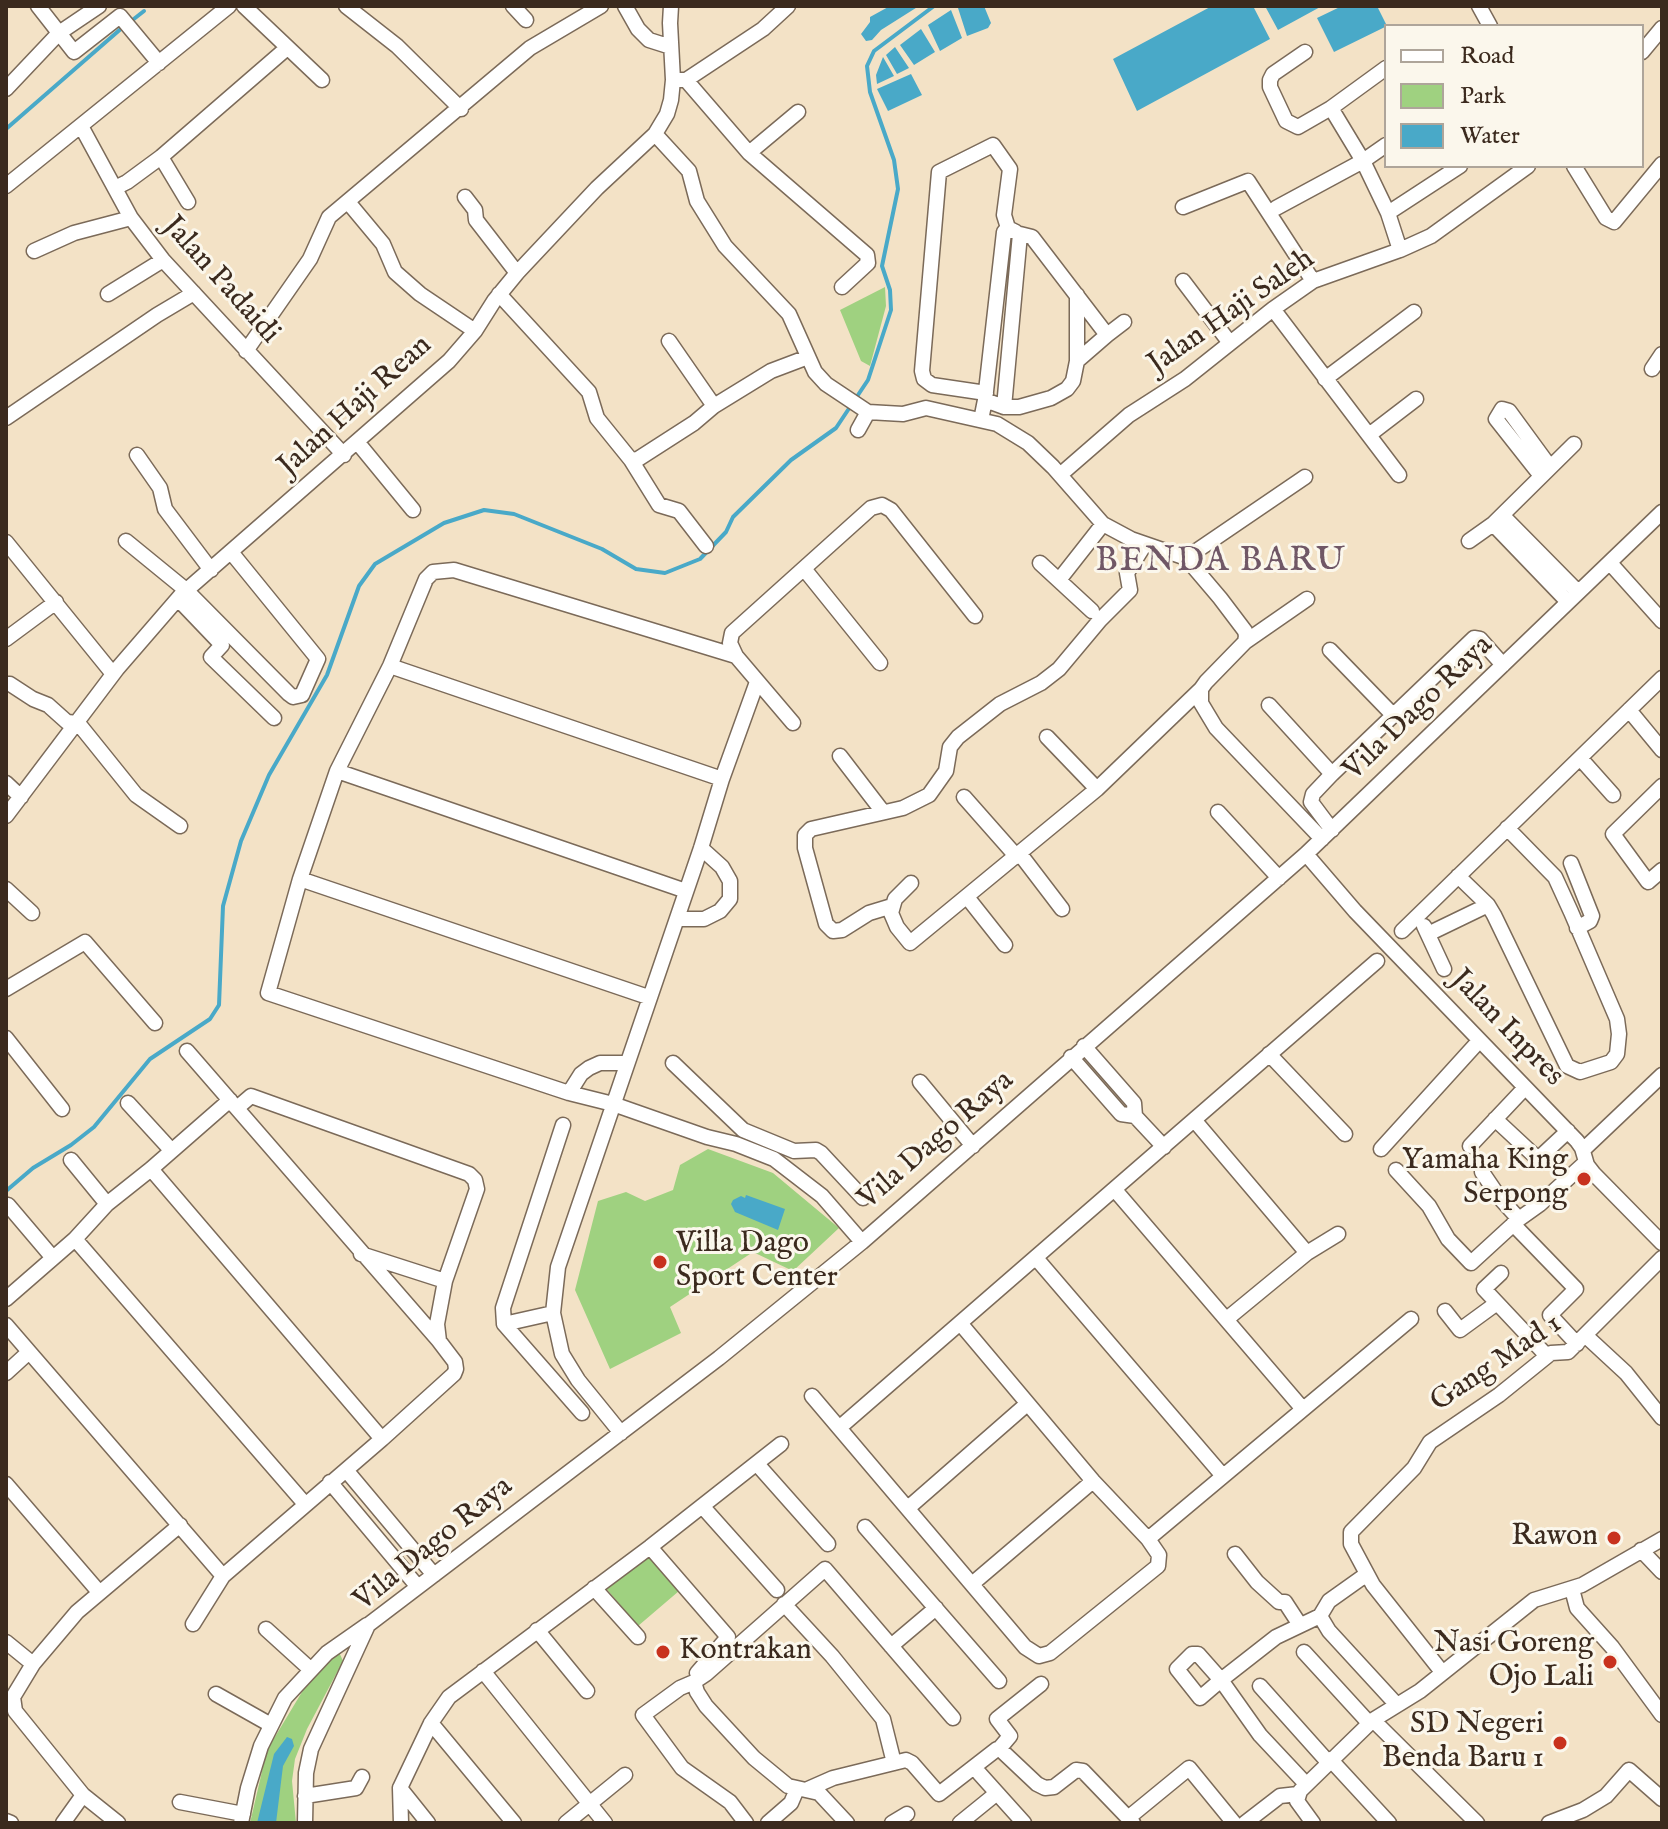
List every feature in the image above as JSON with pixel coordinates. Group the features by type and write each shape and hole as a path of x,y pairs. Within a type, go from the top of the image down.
{"street":[{"path":"38,6 74,52 117,17 128,24 159,63"},
{"path":"7,84 59,33 99,6"},
{"path":"6,186 229,6"},
{"path":"244,6 322,80"},
{"path":"346,6 397,46 461,109"},
{"path":"513,6 526,20"},
{"path":"246,351 310,259 329,217 530,48 601,6"},
{"path":"625,6 638,29 649,40 671,47"},
{"name":"Jalan Haji Rean","path":"6,816 113,674 182,594 421,388 475,331 517,273 597,188 655,134 667,114 680,80 671,47 671,6"},
{"path":"788,6 763,29 680,80 749,153 867,255 868,263 842,287"},
{"path":"1479,6 1489,24"},
{"path":"1644,50 1662,28"},
{"path":"115,188 161,157 287,48"},
{"path":"1305,52 1273,74 1270,87 1286,121 1298,127 1331,108 1384,69"},
{"path":"1331,108 1363,161 1388,213 1400,250"},
{"path":"749,153 798,112"},
{"name":"Jalan Padaidi","path":"81,126 131,218 163,260 344,455"},
{"path":"655,134 689,171 697,201 725,246 794,322 820,379 859,406 903,414 926,408 997,424 1012,431 1060,475 1103,524 1145,544 1186,558 1245,631 1245,642"},
{"path":"1004,407 1014,231 1004,215 1010,169 993,145 939,172 922,371 924,379 932,385 986,397 1004,407 1019,407 1051,398 1067,389 1073,381 1077,361 1077,295"},
{"path":"1276,208 1384,146"},
{"path":"161,157 188,202"},
{"path":"1575,168 1606,218 1614,222 1662,164"},
{"path":"1388,213 1457,168"},
{"name":"Jalan Haji Saleh","path":"1060,475 1129,415 1185,379 1313,281 1431,236 1525,168"},
{"path":"1183,207 1248,181 1313,281"},
{"path":"465,197 475,210 476,220 517,273"},
{"path":"348,202 383,244 395,272 420,294 475,331"},
{"path":"34,251 74,233 131,218"},
{"path":"981,420 1004,232 1014,231 1032,237 1107,335"},
{"path":"108,294 163,260"},
{"path":"1183,281 1230,343"},
{"path":"6,418 194,293"},
{"path":"499,294 589,392 597,418 631,460 659,505 679,511 706,546"},
{"path":"1273,309 1399,475"},
{"path":"1325,379 1414,312"},
{"path":"1077,361 1124,322"},
{"path":"669,341 714,406"},
{"path":"1652,369 1662,354"},
{"path":"631,460 638,459 771,371 808,357"},
{"path":"1369,435 1416,399"},
{"path":"858,430 859,406"},
{"path":"358,443 413,510"},
{"path":"1469,541 1497,519 1574,444"},
{"path":"137,455 160,488 165,509 211,570"},
{"path":"1186,558 1305,477"},
{"path":"793,723 736,656 730,643 732,633 871,508 882,505 891,510 975,616"},
{"name":"Vila Dago Raya","path":"305,1823 311,1749 368,1625 621,1433 862,1242 1306,854 1662,512"},
{"path":"1497,519 1573,597"},
{"path":"1059,580 1103,524"},
{"path":"126,541 289,694 293,697 302,695 318,659 231,552"},
{"path":"6,542 11,561 56,602 113,674"},
{"path":"892,906 869,913 842,930 833,931 826,924 805,848 805,835 811,829 903,808 929,795 946,771 950,747 958,737 1000,704 1041,683 1059,669 1130,590 1127,573 1145,544"},
{"path":"1040,563 1092,611"},
{"path":"1610,563 1662,621"},
{"path":"736,656 454,570 441,569 426,579 390,666 337,771 300,879 268,993 707,1137 739,1137 794,1151 816,1150 863,1198"},
{"path":"805,570 880,663"},
{"path":"182,594 222,645 211,657 274,718"},
{"path":"911,883 892,906 891,913 897,927 910,943 1097,789 1245,642 1307,599"},
{"path":"6,639 56,602"},
{"path":"1327,834 1311,802 1313,794 1393,715 1474,638 1480,639 1503,665"},
{"path":"1330,650 1393,715"},
{"path":"390,666 722,779"},
{"path":"1402,931 1662,678"},
{"path":"621,1433 569,1367 557,1339 553,1313 558,1267 757,682"},
{"path":"6,684 48,705 67,722 78,723 136,795 180,826"},
{"path":"1201,689 1201,703 1216,728 1327,834"},
{"path":"1269,705 1332,774"},
{"path":"1629,710 1662,750"},
{"path":"1047,737 1097,789"},
{"path":"840,756 883,812"},
{"path":"1580,758 1613,795"},
{"path":"337,771 686,891"},
{"path":"6,783 21,797"},
{"path":"1662,786 1613,834 1648,882 1662,870"},
{"path":"964,797 1019,856 1062,909"},
{"path":"1218,812 1279,878"},
{"path":"1458,876 1488,905 1506,936 1567,1066 1580,1072 1611,1062 1617,1054 1617,1019 1555,877 1507,828"},
{"path":"677,919 704,919 720,911 730,899 730,881 722,867 701,848"},
{"name":"Jalan Inpres","path":"1306,854 1355,911 1568,1131 1606,1188 1662,1243"},
{"path":"1555,877 1577,858 1592,916 1590,921 1577,928"},
{"path":"300,879 648,997"},
{"path":"6,889 32,913"},
{"path":"967,897 1005,945"},
{"path":"1428,934 1488,905"},
{"path":"1419,914 1444,969"},
{"path":"6,989 85,942 155,1023"},
{"path":"839,1428 1377,961"},
{"path":"6,1038 62,1109"},
{"path":"1381,1149 1479,1041"},
{"path":"1084,1046 1134,1103 1135,1116 1164,1147"},
{"path":"187,1051 455,1362 454,1374 223,1576 193,1624"},
{"path":"1269,1054 1345,1134"},
{"path":"1071,1057 1121,1114 1135,1116"},
{"path":"569,1093 581,1074 589,1068 600,1063 627,1063"},
{"path":"673,1063 739,1137 805,1182 840,1214 862,1242"},
{"path":"1396,1170 1429,1206 1448,1239 1471,1263 1516,1221 1540,1204 1662,1075"},
{"path":"920,1082 973,1146"},
{"path":"1470,1146 1520,1093"},
{"path":"6,1299 75,1239 107,1204 171,1150 233,1104 251,1096 469,1174 475,1180 477,1189 445,1281 437,1324 439,1341"},
{"path":"128,1103 171,1150"},
{"path":"1495,1119 1538,1159 1568,1131"},
{"path":"1195,1121 1307,1253"},
{"path":"563,1125 503,1308 504,1324 582,1413"},
{"path":"71,1160 107,1204"},
{"path":"151,1169 382,1439"},
{"path":"1482,1172 1516,1221 1576,1289 1550,1315 1626,1373 1662,1418"},
{"path":"1115,1190 1228,1318 1302,1408"},
{"path":"8,1205 53,1258"},
{"path":"1228,1318 1307,1253 1338,1234"},
{"path":"75,1239 305,1504"},
{"path":"361,1253 445,1281"},
{"path":"1036,1258 1223,1476"},
{"name":"Gang Mad 1","path":"1442,1672 1389,1609 1351,1544 1351,1532 1414,1468 1430,1442 1499,1395 1551,1353 1568,1352 1662,1258"},
{"path":"1501,1273 1484,1289 1547,1356"},
{"path":"1445,1311 1460,1330 1497,1303"},
{"path":"504,1324 553,1313"},
{"path":"1148,1539 1411,1319"},
{"path":"812,1396 1025,1647 1039,1656 1050,1653 1158,1566 1159,1555 960,1323"},
{"path":"6,1325 223,1576"},
{"path":"6,1373 29,1352"},
{"path":"908,1508 1027,1404"},
{"path":"401,1823 400,1788 431,1723 449,1697 650,1547 781,1444"},
{"path":"757,1464 828,1544"},
{"path":"346,1470 434,1575"},
{"path":"972,1584 1093,1481"},
{"path":"330,1482 418,1587"},
{"path":"6,1484 99,1592"},
{"path":"702,1506 883,1719 894,1763"},
{"path":"118,1823 83,1795 15,1711 13,1697 33,1664 67,1622 180,1525"},
{"path":"865,1527 999,1681"},
{"path":"1245,1823 1280,1796 1302,1789 1371,1722 1420,1691 1534,1600 1572,1589 1662,1539"},
{"path":"650,1547 728,1637 699,1668 694,1682 700,1698 735,1740 780,1780 821,1794 847,1823"},
{"path":"1641,1550 1662,1572"},
{"path":"1235,1554 1257,1582 1279,1602 1285,1602 1300,1625"},
{"path":"746,1823 730,1802 682,1768 643,1715 680,1688 694,1682 781,1597 825,1569 953,1718"},
{"path":"1313,1823 1299,1805 1302,1789 1221,1680 1276,1637 1320,1616 1329,1601 1367,1574"},
{"path":"594,1588 638,1637"},
{"path":"1572,1589 1577,1608 1612,1647 1662,1715"},
{"path":"891,1646 936,1608"},
{"path":"1320,1616 1329,1631 1397,1705"},
{"path":"180,1802 242,1818 261,1746 285,1698 310,1669 368,1625"},
{"path":"266,1629 310,1669"},
{"path":"537,1630 587,1691"},
{"path":"6,1642 33,1664"},
{"path":"1304,1652 1371,1722 1477,1823"},
{"path":"483,1671 605,1823"},
{"path":"768,1823 786,1809 803,1789 894,1763 910,1761 939,1794 990,1752 999,1749 1010,1736 997,1719 1041,1684"},
{"path":"1260,1686 1389,1823"},
{"path":"216,1694 271,1725"},
{"path":"431,1723 514,1823"},
{"path":"999,1749 1045,1788 1054,1787 1072,1772 1081,1770 1130,1820 1189,1768 1234,1823"},
{"path":"1549,1823 1583,1810 1606,1796 1629,1770 1662,1799"},
{"path":"979,1773 1024,1823"},
{"path":"566,1823 625,1775"},
{"path":"305,1796 356,1788 362,1777"},
{"path":"400,1788 428,1823"},
{"path":"960,1823 997,1793"},
{"path":"63,1823 83,1795"},
{"path":"892,1823 907,1814"}],"green space":[{"path":"885,287 886,306 870,366 861,361 840,310"},
{"name":"Villa Dago Sport Center","path":"708,1149 773,1173 839,1228 793,1271 753,1252 670,1307 681,1333 610,1369 575,1290 598,1201 626,1192 645,1201 673,1190 680,1165"},
{"path":"648,1553 679,1591 638,1626 604,1586"},
{"path":"339,1652 343,1661 307,1729 295,1759 292,1781 296,1823 250,1823 267,1750 308,1682 334,1653"}],"water":[{"path":"890,6 919,6 881,30 872,40 866,41 861,34 870,17"},
{"path":"984,6 991,23 988,28 967,36 958,8"},
{"path":"1212,6 1253,6 1270,39 1137,111 1113,59"},
{"path":"1265,6 1322,6 1278,30"},
{"path":"1342,6 1377,6 1386,24 1334,52 1317,18"},
{"path":"951,10 962,38 940,51 928,25"},
{"path":"921,29 935,52 914,65 900,45"},
{"path":"895,47 909,68 897,74 886,55"},
{"path":"883,57 894,76 877,84 876,75"},
{"path":"911,74 922,95 888,111 877,89"},
{"path":"746,1195 785,1209 778,1230 735,1212 731,1204 733,1200 741,1196 745,1198"},
{"path":"287,1737 292,1739 294,1746 283,1766 276,1823 257,1823 274,1754"}],"waterway":[{"path":"6,1191 33,1168 94,1127 150,1059 210,1019 219,1005 223,906 241,841 269,775 327,675 359,586 375,564 444,523 484,510 514,514 602,549 636,569 665,573 700,559 726,532 733,517 791,460 836,428 868,380 891,310 890,290 882,266 898,189 894,160 870,92 867,66 874,51 934,6"},
{"path":"130,22 144,11"},
{"path":"6,129 123,27"}],"place":[{"name":"Yamaha King Serpong","path":"1584,1179"},
{"name":"Villa Dago Sport Center","path":"660,1262"},
{"name":"Rawon","path":"1614,1538"},
{"name":"Kontrakan","path":"663,1652"},
{"name":"Nasi Goreng Ojo Lali","path":"1610,1662"},
{"name":"SD Negeri Benda Baru 1","path":"1560,1743"}],"district":[{"name":"BENDA BARU","path":"1221,563"}]}
